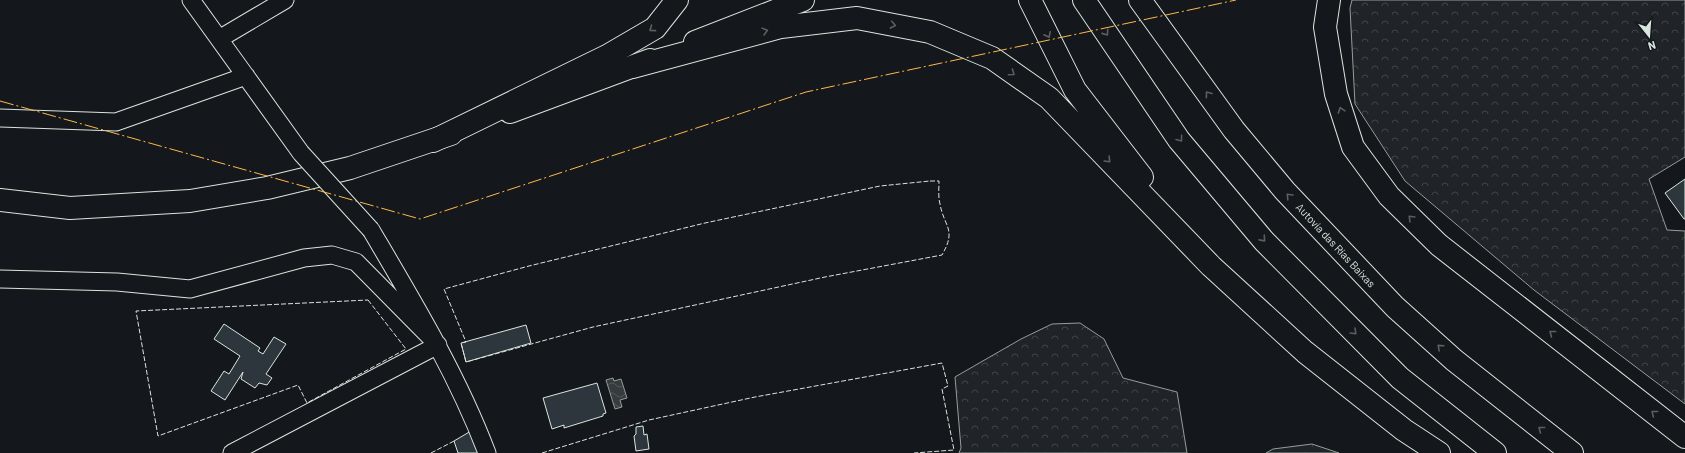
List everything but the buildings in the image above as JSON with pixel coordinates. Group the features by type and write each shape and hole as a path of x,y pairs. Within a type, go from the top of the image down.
{"main road":[{"path":"433,141 607,56 655,28 677,0"},
{"path":"0,200 70,208 190,200 267,188 350,168 433,141 633,67 803,0"},
{"path":"1030,0 1075,90 1211,266"},
{"path":"1084,0 1179,140 1264,241 1400,378 1494,453"},
{"name":"Autovía das Rías Baixas","path":"1140,0 1238,135 1285,192 1395,307 1454,360 1572,453"},
{"path":"1329,0 1325,27 1336,94 1353,147 1389,196 1439,245 1685,437"},
{"path":"633,67 780,27 857,18 930,32 992,58 1049,98 1211,266 1305,352 1404,430 1439,453"}],"street":[{"path":"191,0 301,153 371,230 438,345 473,416 487,453"},
{"path":"219,39 285,0"},
{"path":"0,118 116,122 246,76"},
{"path":"0,279 117,282 190,289 304,258 332,255 356,262 438,345"},
{"path":"232,453 438,345"}],"green space":[{"path":"1352,0 1685,0 1685,157 1649,179 1667,230 1685,231 1685,404 1534,290 1405,181 1355,104 1350,8"},
{"path":"1080,323 1104,339 1123,378 1177,392 1187,453 959,453 961,448 955,377 1021,339 1052,324"},
{"path":"1312,444 1339,453 1266,453 1273,449"}],"water":[{"path":"613,378 614,381 621,379 627,398 620,400 622,407 615,409 606,380"}],"fence":[{"path":"930,181 939,181 939,201 949,234 949,239 942,255 825,277 593,327 466,362 461,343 466,342 444,289 529,266 705,223 880,186 930,181"},
{"path":"368,300 406,349 307,403 298,385 158,436 136,311 368,300"},
{"path":"542,453 649,420 755,397 942,363 948,386 942,389 954,450 914,453"},
{"path":"431,453 456,440"}],"power":[{"path":"0,101 420,219 806,92 1236,0"}]}
